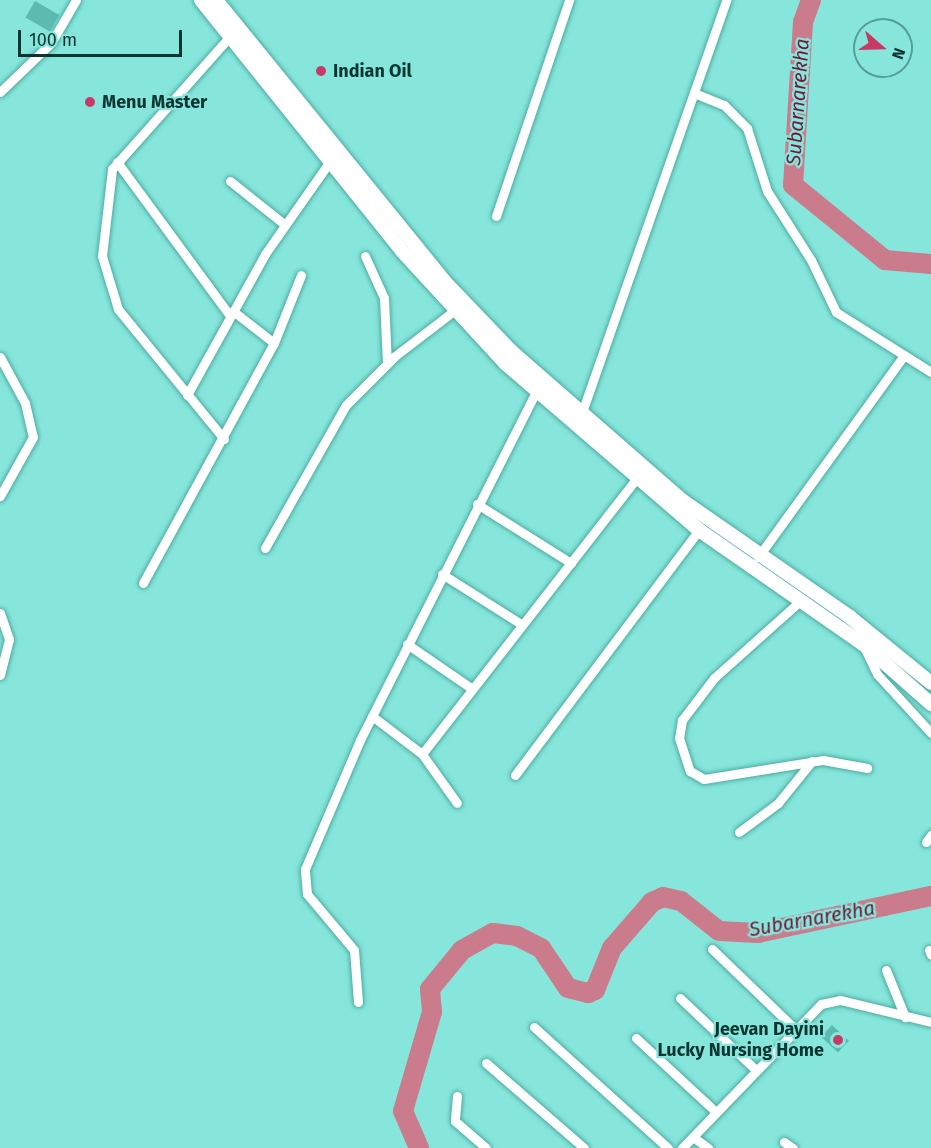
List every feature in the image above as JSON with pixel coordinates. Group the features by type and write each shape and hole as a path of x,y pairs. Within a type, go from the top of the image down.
{"main road":[{"path":"201,0 230,36 258,61"},
{"path":"216,0 258,61 455,310 641,473 758,557 850,617 931,683"},
{"path":"335,156 463,303 539,385 581,415 699,530 863,644 931,704"}],"street":[{"path":"0,92 46,48 76,0"},
{"path":"496,216 569,0"},
{"path":"581,415 726,0"},
{"path":"224,439 187,395 108,290 103,236 108,183 117,162 230,36"},
{"path":"694,93 724,105 747,128 767,191 812,260 830,304 904,356 931,372"},
{"path":"187,395 284,224 335,156"},
{"path":"117,162 232,313 274,343"},
{"path":"230,181 284,224"},
{"path":"366,256 384,298 387,364"},
{"path":"143,583 224,439 274,343 302,275"},
{"path":"265,548 346,405 387,364 455,310"},
{"path":"758,557 904,356"},
{"path":"0,357 25,403 33,437 0,496"},
{"path":"358,1002 354,950 304,883 312,851 407,644 539,385"},
{"path":"422,754 471,688 641,473"},
{"path":"477,504 571,563"},
{"path":"515,775 699,530"},
{"path":"442,574 521,624"},
{"path":"800,602 708,684 682,720 679,738 690,771 699,780 812,760 867,768"},
{"path":"0,613 4,648 0,675"},
{"path":"850,617 877,674 931,733"},
{"path":"407,644 471,688"},
{"path":"372,716 422,754 457,803"},
{"path":"738,832 778,803 812,760"},
{"path":"712,949 795,1029"},
{"path":"886,970 905,1017"},
{"path":"680,998 756,1070"},
{"path":"682,1148 795,1029 830,1001 931,1022"},
{"path":"534,1027 668,1148"},
{"path":"636,1038 716,1112"},
{"path":"486,1063 584,1148"},
{"path":"457,1096 455,1121 486,1148"},
{"path":"693,1137 708,1148"},
{"path":"784,1142 793,1148"}],"building":[{"path":"35,1 59,15 50,31 26,17"},
{"path":"832,1025 849,1041 838,1052 821,1037"}],"waterway":[{"name":"Subarnarekha","path":"811,0 803,22 793,185 885,260 931,264"},
{"name":"Subarnarekha","path":"419,1148 403,1111 432,1012 430,989 462,950 493,933 517,936 541,948 568,988 588,993 595,990 612,948 652,902 663,897 681,901 719,931 758,933 931,896"}],"place":[{"name":"Indian Oil","path":"321,71"},
{"name":"Menu Master","path":"90,102"},
{"name":"Jeevan Dayini Lucky Nursing Home","path":"838,1040"}]}
